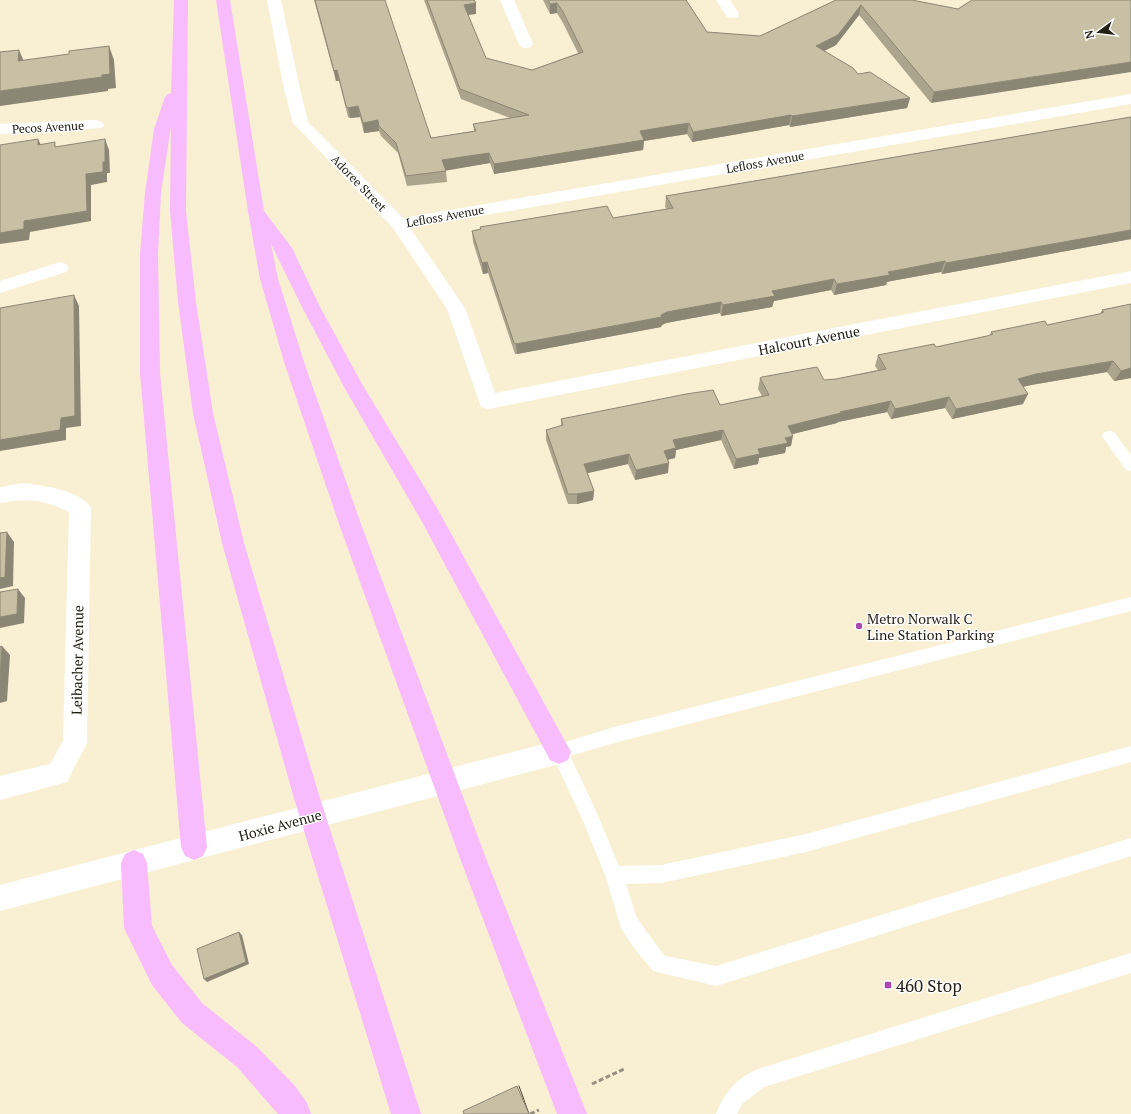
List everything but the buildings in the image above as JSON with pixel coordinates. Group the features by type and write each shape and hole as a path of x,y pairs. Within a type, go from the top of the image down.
{"highway":[{"path":"181,0 178,211 187,302 203,413 233,543 306,795 406,1114"},
{"path":"222,0 256,211 269,279 295,364 350,524 474,861 572,1114"},
{"path":"179,78 162,129 153,193 149,254 150,372 194,848"},
{"path":"256,211 283,248 310,307 354,387 429,514 559,752"},
{"path":"134,863 138,928 162,975 192,1013 246,1057 284,1097 296,1114"}],"street":[{"name":"Adoree Street","path":"274,0 292,90 301,123 399,224 456,308 488,402"},
{"path":"507,0 526,44"},
{"path":"723,0 732,14"},
{"name":"Lefloss Avenue","path":"399,224 1131,99"},
{"name":"Pecos Avenue","path":"0,129 96,125"},
{"path":"0,287 60,268"},
{"name":"Halcourt Avenue","path":"488,402 1131,277"},
{"name":"Leibacher Avenue","path":"0,495 24,491 56,496 80,508 75,743 58,774 0,788"},
{"name":"Hoxie Avenue","path":"0,898 559,752"}],"lane":[{"path":"1109,436 1131,466"},
{"path":"1131,604 614,735 559,752 590,817 614,875 628,921 641,941 660,964 716,976 1131,847"},
{"path":"614,875 661,874 806,843 1131,754"},
{"path":"726,1114 735,1097 758,1079 1131,963"}],"tram line":[{"path":"519,1086 529,1114"}],"place":[{"name":"Metro Norwalk C Line Station Parking","path":"859,626"},
{"name":"460 Stop","path":"888,985"}]}
